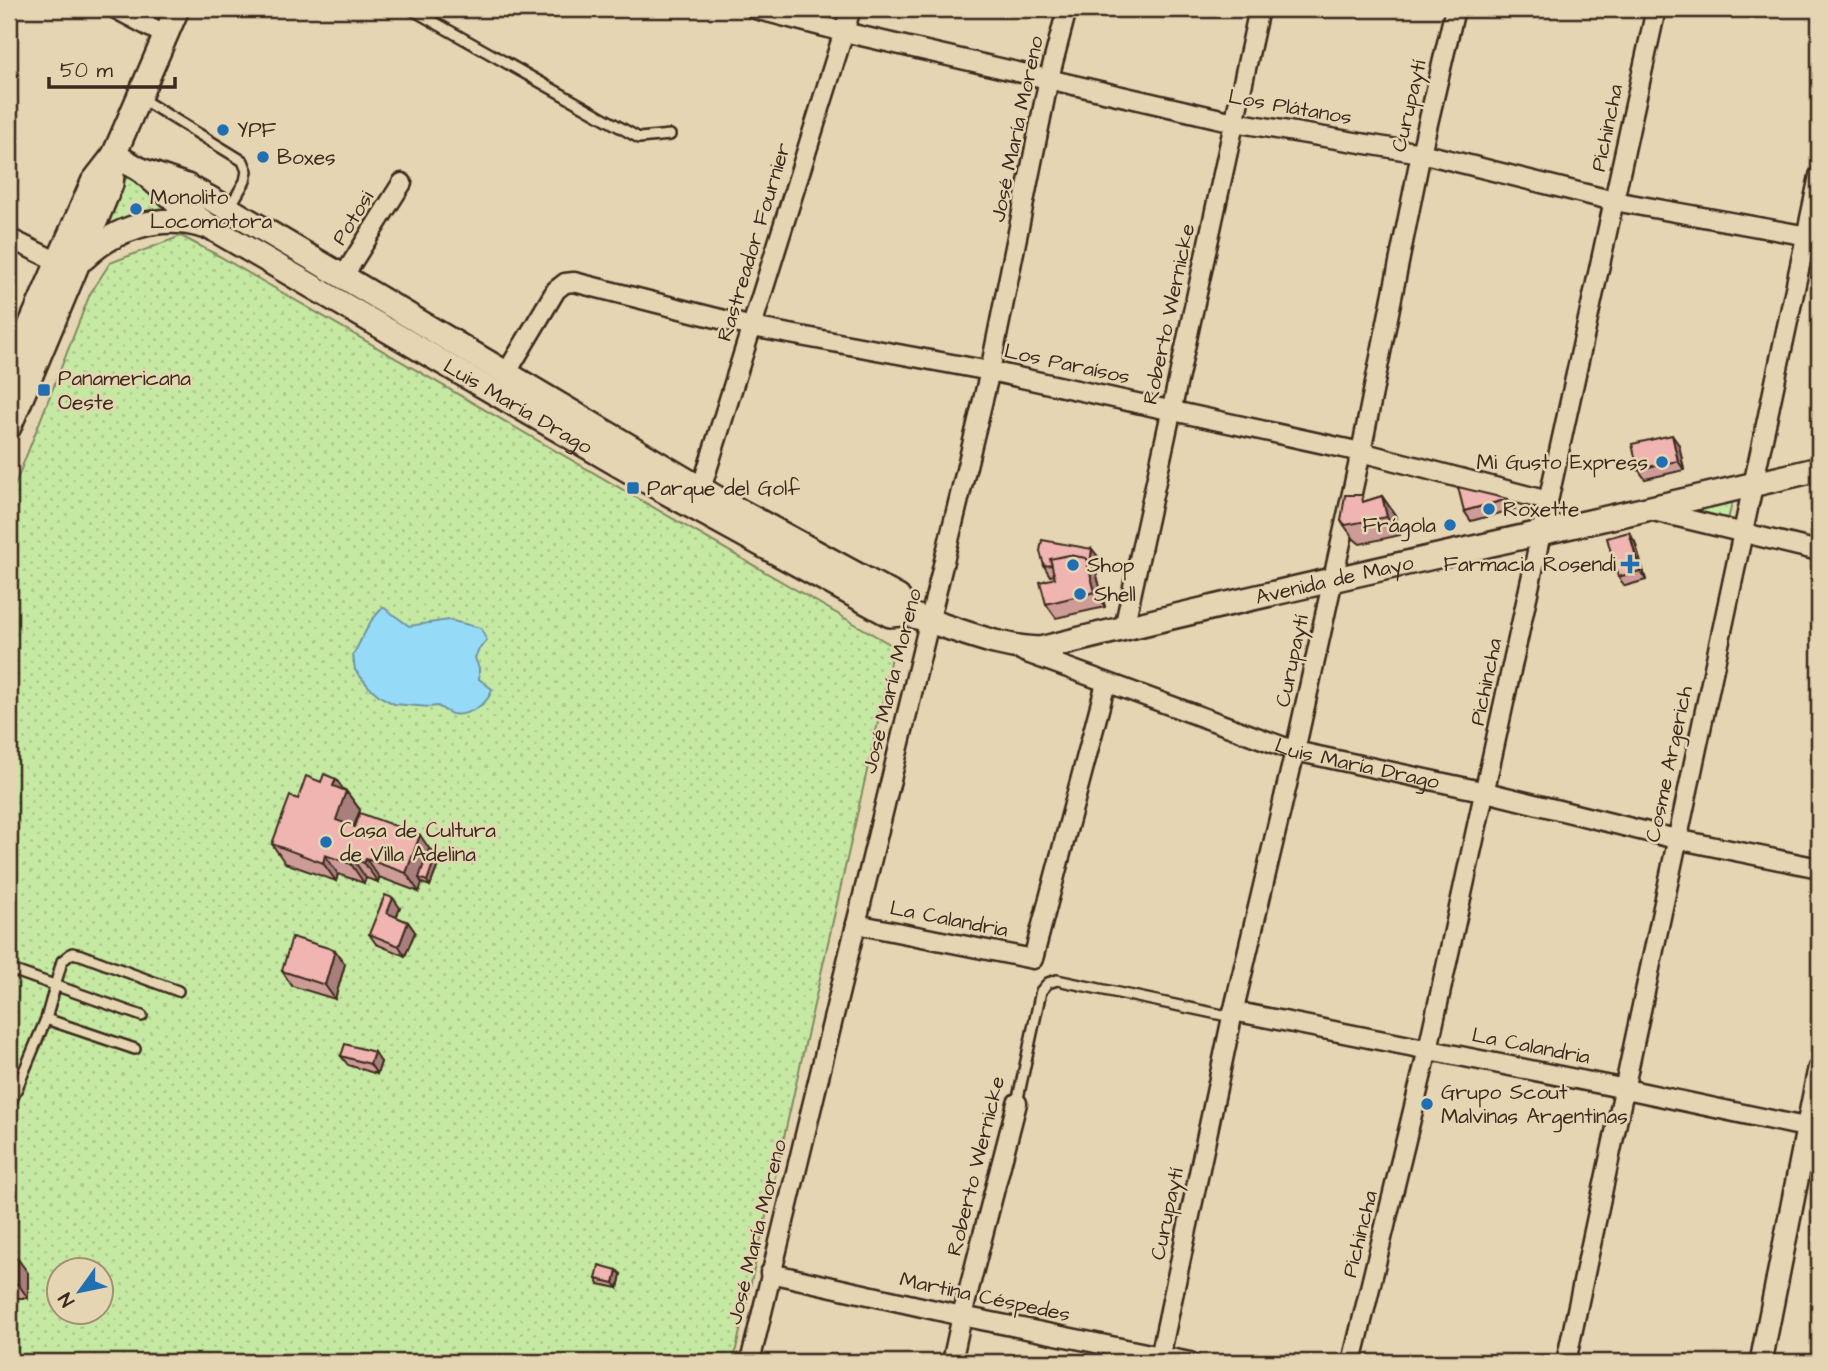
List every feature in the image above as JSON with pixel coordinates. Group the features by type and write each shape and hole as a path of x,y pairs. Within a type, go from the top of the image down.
{"main road":[{"path":"9,374 111,184 114,155 177,9"},
{"name":"Luis María Drago","path":"114,155 141,170 187,186 229,209 701,489 898,597 918,617"},
{"name":"Luis María Drago","path":"141,170 190,213 217,231 662,490 890,615 918,617 1014,649"},
{"path":"9,426 68,263 122,231 145,224 170,221 194,223 217,231"},
{"name":"Avenida de Mayo","path":"1014,649 1040,649 1332,579 1541,534 1819,469"}],"street":[{"path":"116,9 165,35"},
{"name":"Los Plátanos","path":"755,9 1234,122 1421,153 1614,201 1813,237"},
{"name":"Rastreador Fournier","path":"701,489 851,9"},
{"name":"José María Moreno","path":"750,1362 856,924 918,617 990,372 1049,78 1067,9"},
{"name":"Roberto Wernicke","path":"1124,628 1259,9"},
{"name":"Curupaytí","path":"1160,1359 1232,1014 1295,751 1361,452 1421,153 1455,9"},
{"name":"Pichincha","path":"1352,1362 1428,1049 1486,792 1656,9"},
{"name":"Cosme Argerich","path":"1566,1362 1626,1088 1676,839 1754,484 1813,237 1819,176"},
{"name":"Potosi","path":"343,277 402,183"},
{"path":"9,238 68,263"},
{"name":"Los Paraísos","path":"507,372 555,290 565,283 574,282 752,327 990,372 1361,452 1548,501"},
{"path":"1645,509 1819,551"},
{"name":"Luis María Drago","path":"1014,649 1295,751 1486,792 1676,839 1819,868"},
{"name":"La Calandria","path":"856,924 1033,959 1106,683"},
{"name":"La Calandria","path":"1232,1014 1626,1088 1813,1129"},
{"path":"1761,1362 1813,1129 1819,1069"},
{"name":"Roberto Wernicke","path":"952,1362 1017,1103"},
{"name":"Martina Céspedes","path":"770,1273 1160,1359 1190,1362"}],"lane":[{"path":"411,9 639,138 670,135"},
{"path":"139,97 243,161 247,171 229,209"},
{"path":"9,1107 46,1019 62,961 72,953 178,991"},
{"path":"9,969 142,1016"},
{"name":"La Calandria","path":"1048,983 1057,980 1232,1014"},
{"name":"Roberto Wernicke","path":"1017,1103 1041,990 1048,983"},
{"path":"46,1019 135,1049"}],"green space":[{"path":"130,176 167,205 168,210 156,211 109,231 104,228 113,199 120,185"},
{"path":"181,236 893,646 733,1362 9,1362 9,500 90,294 110,263"},
{"path":"1733,499 1727,524 1690,516 1686,509"}],"water":[{"path":"383,607 409,626 449,620 481,628 487,641 475,658 479,679 492,689 487,700 470,711 452,714 437,706 394,704 369,687 355,670 353,655 371,621"}],"building":[{"path":"1672,435 1678,461 1638,469 1632,444"},
{"path":"1458,487 1508,499 1464,511"},
{"path":"1345,495 1362,495 1363,502 1382,496 1387,517 1346,525 1341,521"},
{"path":"1629,532 1640,571 1618,577 1607,538"},
{"path":"1042,540 1092,549 1090,563 1086,558 1069,555 1050,559 1052,565 1044,566 1040,551"},
{"path":"1069,555 1086,558 1095,592 1046,604 1040,582 1055,578 1050,559"},
{"path":"324,774 336,779 333,786 346,791 336,820 355,827 360,813 420,835 406,873 366,859 364,863 353,859 351,864 325,855 323,863 272,844 290,796 298,799 306,776 321,782"},
{"path":"429,849 437,852 427,881 419,878"},
{"path":"385,895 393,898 387,913 408,922 399,946 369,934"},
{"path":"292,937 335,950 325,985 282,971"},
{"path":"345,1044 374,1052 370,1064 341,1056"},
{"path":"9,1259 18,1259 18,1284 9,1284"},
{"path":"599,1265 617,1270 614,1283 596,1279"}],"place":[{"name":"YPF","path":"223,130"},
{"name":"Boxes","path":"263,157"},
{"name":"Monolito Locomotora","path":"136,209"},
{"name":"Panamericana Oeste","path":"44,390"},
{"name":"Mi Gusto Express","path":"1662,462"},
{"name":"Parque del Golf","path":"633,488"},
{"name":"Roxette","path":"1489,509"},
{"name":"Frágola","path":"1450,525"},
{"name":"Farmacia Rosendi","path":"1630,564"},
{"name":"Shop","path":"1073,565"},
{"name":"Shell","path":"1080,594"},
{"name":"Casa de Cultura de Villa Adelina","path":"326,842"},
{"name":"Grupo Scout Malvinas Argentinas","path":"1427,1104"}]}
